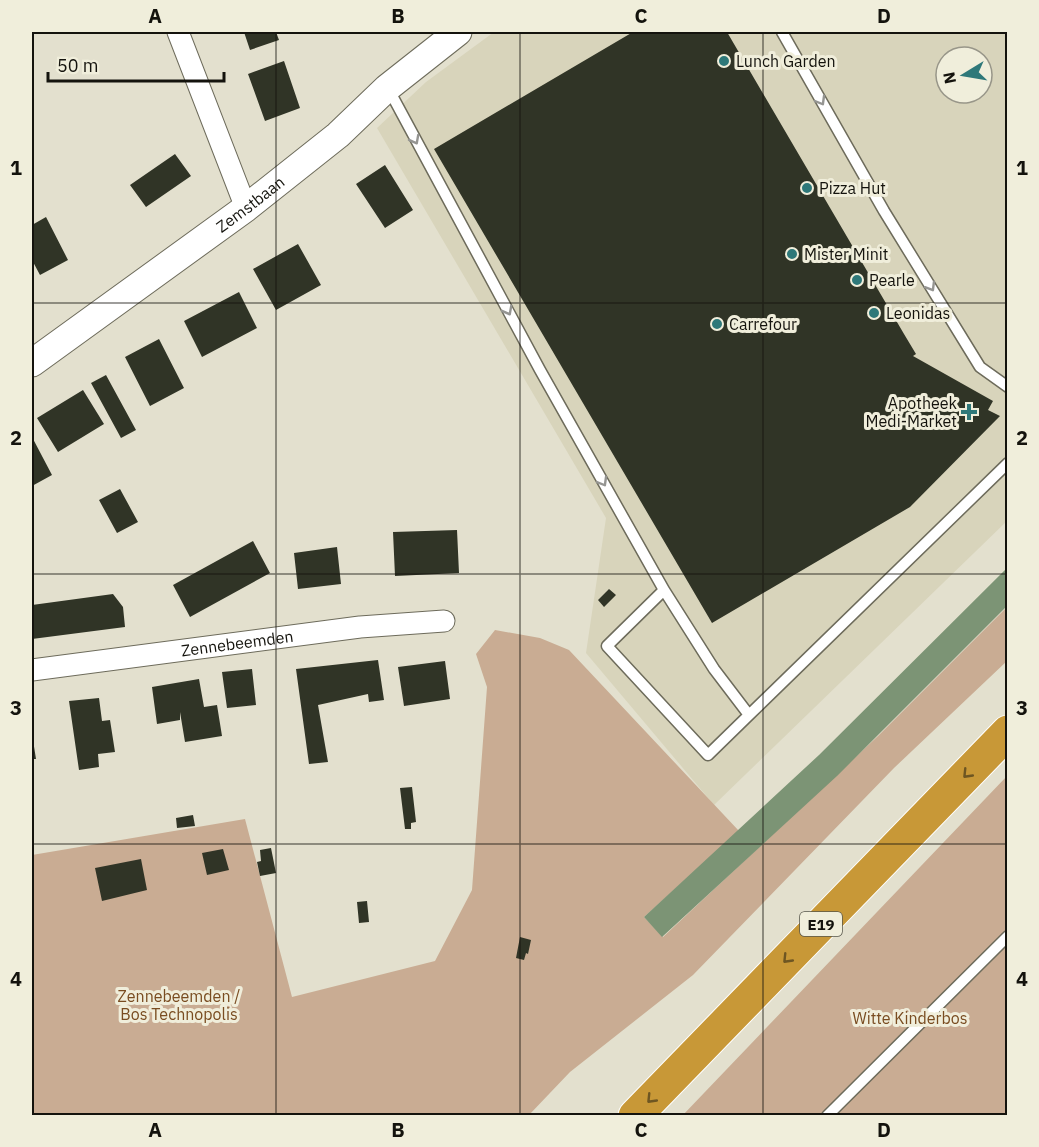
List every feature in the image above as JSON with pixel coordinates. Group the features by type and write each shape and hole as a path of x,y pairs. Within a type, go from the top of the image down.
{"highway":[{"name":"E19","path":"635,1116 1008,732"}],"street":[{"path":"178,32 246,208"},
{"name":"Zemstbaan","path":"32,363 246,208 338,135 387,88 458,32"},
{"name":"Zennebeemden","path":"32,670 360,627 444,621"}],"lane":[{"path":"782,32 884,211 980,367 1008,387"},
{"path":"387,88 540,370 664,590 714,669 749,715"},
{"path":"664,590 607,646 708,755 1008,463"},
{"path":"827,1116 1008,936"}],"shaded area":[{"path":"494,32 1007,32 1007,521 714,805 586,653 606,518 377,128 426,82"},
{"path":"1007,568 1007,606 837,776 662,937 644,917 819,755"}],"green space":[{"name":"Zennebeemden / Bos Technopolis","path":"1007,607 1007,661 894,768 693,975 570,1072 529,1115 32,1116 32,855 245,819 292,997 435,961 472,890 487,687 476,654 495,630 540,638 569,650 739,831 644,917 663,937 878,736"},
{"name":"Witte Kinderbos","path":"1007,776 1007,1115 682,1116"}],"building":[{"path":"244,32 276,32 279,40 250,50"},
{"name":"Carrefour","path":"633,32 727,32 916,354 913,356 993,401 988,410 1000,416 910,507 712,623 434,149"},
{"path":"284,61 300,108 265,121 248,74"},
{"path":"175,154 191,176 146,207 130,185"},
{"path":"385,165 413,210 385,228 356,184"},
{"path":"46,217 68,260 40,275 32,260 32,225"},
{"path":"298,244 321,285 276,310 253,269"},
{"path":"239,292 257,328 202,357 184,321"},
{"path":"159,339 184,388 150,406 125,357"},
{"path":"106,375 136,430 121,438 91,383"},
{"path":"83,390 104,424 58,452 37,418"},
{"path":"32,437 52,475 32,486"},
{"path":"120,489 138,522 117,533 99,500"},
{"path":"457,530 459,573 395,576 393,532"},
{"path":"253,541 270,573 190,617 173,585"},
{"path":"337,547 341,584 298,589 294,553"},
{"path":"609,589 616,595 604,607 598,600"},
{"path":"113,594 123,607 125,627 32,639 32,605"},
{"path":"378,660 384,700 369,702 368,694 318,705 328,762 309,764 296,669"},
{"path":"445,661 450,699 404,706 398,667"},
{"path":"252,669 256,705 227,708 222,672"},
{"path":"199,679 204,707 217,705 222,736 185,742 180,712 180,720 157,724 152,687"},
{"path":"99,698 102,721 110,720 115,752 98,754 99,767 79,770 69,701"},
{"path":"32,734 36,759 32,759"},
{"path":"412,787 416,822 411,823 411,829 405,829 400,788"},
{"path":"193,815 195,826 177,828 176,818"},
{"path":"271,848 276,873 260,876 257,862 261,861 260,850"},
{"path":"223,849 229,870 207,875 202,853"},
{"path":"141,859 147,890 102,901 95,868"},
{"path":"367,901 369,922 359,923 357,902"},
{"path":"520,937 531,940 524,960 516,958"}],"place":[{"name":"Lunch Garden","path":"724,61"},
{"name":"Pizza Hut","path":"807,188"},
{"name":"Mister Minit","path":"792,254"},
{"name":"Pearle","path":"857,280"},
{"name":"Leonidas","path":"874,313"},
{"name":"Carrefour","path":"717,324"},
{"name":"Apotheek Medi-Market","path":"969,412"}]}
